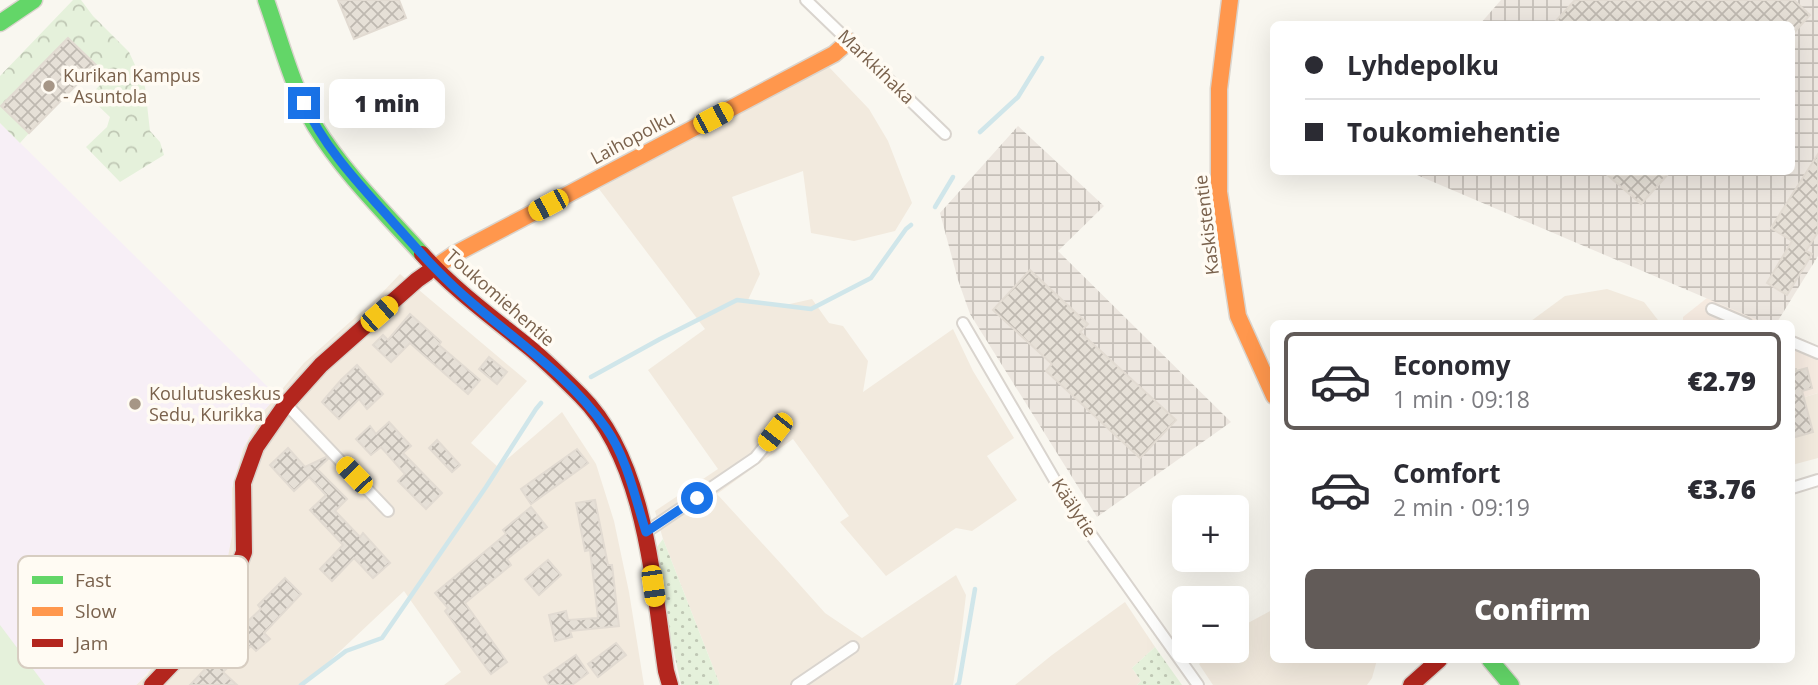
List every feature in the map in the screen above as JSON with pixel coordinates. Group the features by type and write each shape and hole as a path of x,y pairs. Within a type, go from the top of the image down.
{"street":[{"path":"0,21 15,0"},
{"path":"0,21 34,0"},
{"name":"Toukomiehentie","path":"266,0 295,83 314,124 339,161 433,267 472,303 532,350 583,398 608,431 623,462 646,532 670,685"},
{"name":"Markkihaka","path":"806,0 946,134"},
{"name":"Kaskistentie","path":"1230,0 1219,89 1219,192 1238,316 1270,387"},
{"name":"Laihopolku","path":"242,556 243,482 256,447 286,404 321,365 433,267 834,54 849,41"},
{"path":"1712,310 1737,320"},
{"name":"Käälytie","path":"963,323 1067,501 1198,685"},
{"path":"1795,343 1818,353"},
{"path":"286,404 388,511"},
{"path":"646,532 755,458 775,432"},
{"path":"1795,487 1818,480"},
{"path":"797,685 853,647"},
{"path":"1411,685 1436,663"},
{"path":"1493,663 1511,685"},
{"name":"Laihopolku","path":"152,685 168,668"}],"shaded area":[{"path":"1501,0 1818,0 1818,256 1778,320 1758,320 1417,175 1795,175 1795,21 1483,21"},
{"path":"828,66 869,109 888,141 912,203 895,231 854,241 811,233 803,171 732,197 760,274 748,300 781,306 812,299 829,323 843,326 868,361 863,392 953,329 973,371 1014,438 987,456 1017,500 972,531 956,528 886,576 840,522 849,516 793,439 717,494 825,613 862,638 956,575 966,595 953,685 720,685 663,539 655,511 718,469 648,370 705,329 599,189"},
{"name":"Koulutuskeskus Sedu, Kurikka","path":"0,123 277,396 263,412 243,449 232,488 232,536 228,556 18,556 18,668 152,668 136,685 0,685"},
{"path":"1018,126 1104,206 1058,251 1231,422 1097,517 970,314 940,213"},
{"path":"400,274 527,381 471,443 498,467 562,412 596,464 614,521 644,685 444,685 461,672 404,591 304,685 136,685 151,668 248,668 248,556 220,556 232,536 232,488 243,448 263,412 304,363"},
{"path":"1607,289 1644,302 1658,320 1532,320 1565,296"},
{"path":"1707,298 1758,320 1683,320 1683,317"},
{"path":"1795,349 1818,359 1818,393 1795,400"},
{"path":"1818,393 1818,458 1795,464 1795,400"},
{"path":"1125,602 1155,647 1132,668 1141,681 1137,685 1015,685 1052,655"},
{"path":"1270,611 1270,663 1376,663 1367,685 1213,685 1199,664 1249,663 1249,622"}],"green space":[{"path":"73,0 81,0 129,52 145,87 150,131 160,142 164,155 120,182 86,147 107,127 110,117 89,97 108,76 68,38 2,106 29,133 20,143 0,123 0,76"},
{"path":"663,539 720,685 681,685 657,547"},
{"path":"0,625 18,649 18,668 32,668 45,685 0,685"},
{"path":"1155,647 1182,685 1137,685 1141,681 1132,668"}],"building":[{"path":"338,0 399,0 406,18 354,39"},
{"path":"1575,0 1794,0 1810,15 1795,32 1795,21 1556,21"},
{"name":"Kurikan Kampus - Asuntola","path":"68,38 96,65 29,133 1,106"},
{"path":"1818,154 1818,232 1806,251 1812,254 1787,295 1767,283 1792,241 1771,228"},
{"path":"1607,175 1667,175 1641,204"},
{"path":"1030,270 1088,324 1080,332 1176,420 1140,458 1046,371 1052,364 993,310"},
{"path":"410,314 441,342 439,345 480,380 468,394 410,343 391,362 373,345 383,335 388,340"},
{"path":"489,357 507,372 497,384 479,369"},
{"path":"357,365 383,394 367,409 359,399 339,419 322,402"},
{"path":"1807,368 1812,388 1802,391 1813,432 1795,437 1795,369"},
{"path":"389,422 411,446 403,453 442,493 426,509 398,481 405,474 381,447 371,455 356,439 370,426 376,434"},
{"path":"437,440 460,465 452,472 429,448"},
{"path":"288,448 305,467 326,457 328,459 317,469 347,499 335,511 360,537 363,533 390,563 373,578 354,558 332,581 320,569 343,545 310,510 326,495 309,477 294,491 270,465"},
{"path":"577,449 588,463 531,504 521,489"},
{"path":"595,500 608,565 612,565 619,626 570,631 572,637 555,641 549,615 566,611 568,620 598,618 590,550 585,551 576,503"},
{"path":"531,507 547,527 507,559 511,565 465,603 507,662 491,674 445,611 448,608 435,593 506,534 503,530"},
{"path":"548,560 561,575 539,595 525,579"},
{"path":"285,578 301,594 264,633 270,639 256,651 251,646 248,649 248,621 261,609 258,605"},
{"path":"616,643 626,655 598,677 588,664"},
{"path":"576,655 588,673 572,685 549,685 544,677"},
{"path":"206,668 227,668 223,672 237,685 190,685"}],"waterway":[{"path":"980,132 1018,97 1042,58"},
{"path":"935,207 953,177"},
{"path":"591,377 737,300 811,309 871,278 911,225"},
{"path":"301,685 346,651 382,638 541,403"},
{"path":"957,685 975,589"}],"traffic: fast":[{"path":"0,23 34,0"},
{"path":"266,0 293,80 315,126 352,176 422,254"},
{"path":"1493,663 1511,685"}],"traffic: slow":[{"path":"1230,0 1219,89 1219,192 1238,316 1270,387"},
{"path":"427,273 453,255 834,54 849,41"}],"traffic: jam":[{"path":"422,254 460,292 550,366 581,396 603,423 620,454 643,525 670,685"},
{"path":"242,556 243,483 256,447 286,404 321,365 427,273"},
{"path":"1411,685 1436,663"},
{"path":"152,685 168,668"}],"place":[{"name":"Kurikan Kampus - Asuntola","path":"49,86"},
{"name":"Koulutuskeskus Sedu, Kurikka","path":"135,404"}],"route":[{"path":"304,103 314,124 339,161 433,267 472,303 532,350 583,398 608,431 623,462 646,532 697,498"}]}
